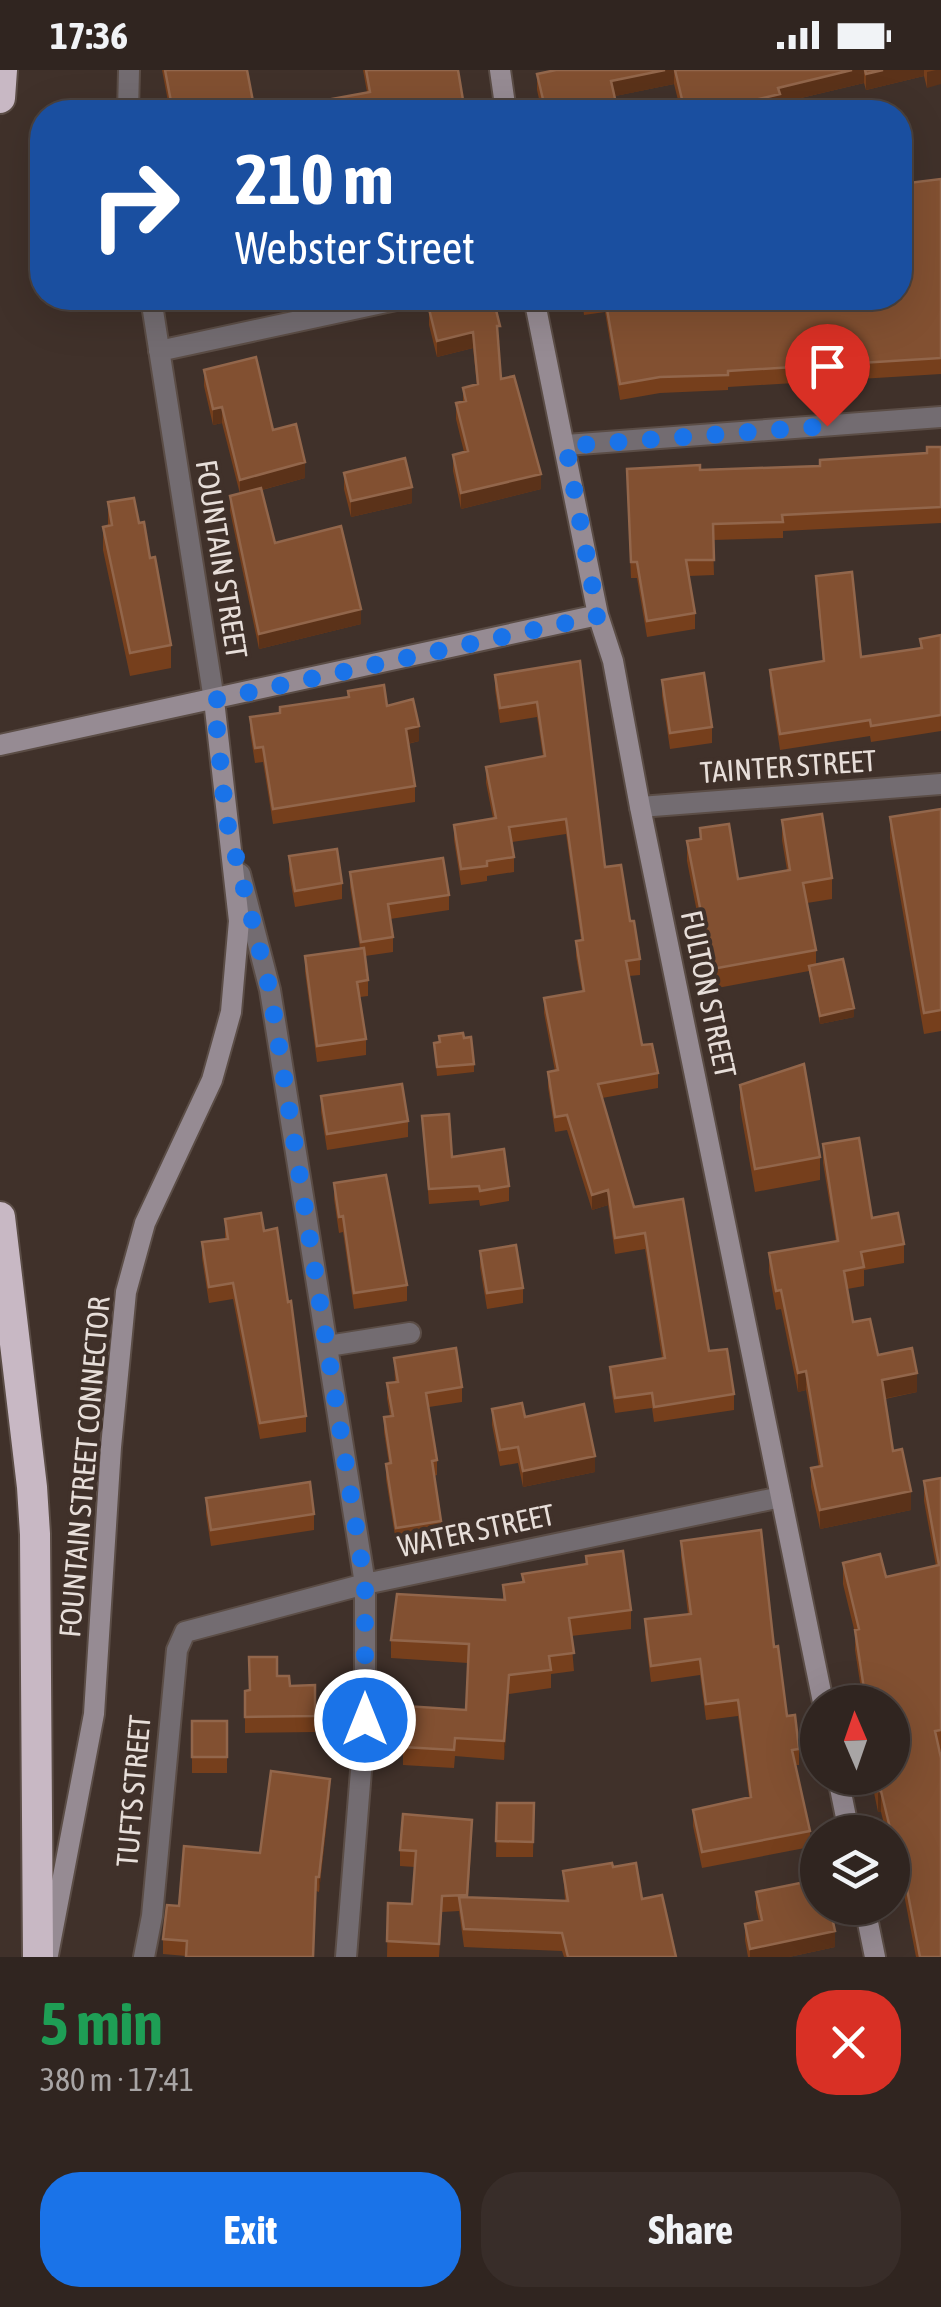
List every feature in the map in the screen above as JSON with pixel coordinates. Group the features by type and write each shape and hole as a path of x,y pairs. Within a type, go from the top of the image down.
{"highway":[{"path":"0,98 2,70"},
{"path":"0,1217 32,1488 38,1957"}],"street":[{"path":"128,100 129,70"},
{"path":"500,70 504,100"},
{"name":"FOUNTAIN STREET","path":"153,310 214,700 226,818 270,990 365,1584 365,1720 346,1957"},
{"path":"159,351 349,310"},
{"name":"FULTON STREET","path":"537,310 598,616 613,660 820,1685"},
{"path":"566,446 941,417"},
{"path":"0,745 598,616"},
{"name":"TAINTER STREET","path":"640,807 941,784"},
{"name":"FOUNTAIN STREET CONNECTOR","path":"48,1957 94,1714 126,1292 146,1223 206,1093 232,1012 239,921 226,818"},
{"path":"328,1346 410,1333"},
{"name":"WATER STREET","path":"185,1632 365,1584 781,1497"},
{"name":"TUFTS STREET","path":"144,1957 152,1916 178,1645 185,1632"},
{"path":"868,1925 875,1957"}],"building":[{"path":"165,70 247,70 253,100 171,100"},
{"path":"366,70 458,70 463,100 326,100 370,92"},
{"path":"556,70 665,70 611,81 615,100 543,100 537,74"},
{"path":"675,70 852,70 778,88 780,94 754,100 682,100"},
{"path":"941,179 941,358 728,371 728,375 660,377 620,384 607,310 912,310 912,183"},
{"path":"429,310 496,310 501,379 514,376 541,474 461,493 453,455 468,451 456,403 466,401 463,388 478,384 473,332 437,341"},
{"path":"256,357 273,430 296,424 305,462 240,480 222,407 213,409 204,370"},
{"path":"927,447 941,447 941,507 782,515 783,522 713,524 714,560 686,560 695,613 647,621 637,562 631,562 627,469 820,466 820,460 927,453"},
{"path":"405,458 412,487 351,501 344,473"},
{"path":"261,488 275,543 341,526 361,609 259,634 230,496"},
{"path":"134,498 139,523 144,522 150,558 155,557 171,645 130,653 103,527 112,525 108,502"},
{"path":"852,572 861,657 922,648 920,639 941,635 941,715 871,726 870,720 780,734 770,670 824,661 816,576"},
{"path":"580,661 605,867 621,865 640,959 626,961 642,1045 652,1044 658,1073 598,1084 634,1207 683,1199 709,1351 727,1349 734,1394 654,1407 652,1393 615,1398 610,1367 665,1358 645,1233 615,1238 608,1190 592,1195 567,1115 555,1117 548,1072 558,1070 544,998 584,991 576,941 583,940 566,819 509,827 514,857 461,869 454,825 496,818 486,767 545,756 537,702 500,708 495,675"},
{"path":"704,673 712,727 670,733 662,680"},
{"path":"384,685 387,706 413,699 419,726 406,729 415,786 273,809 263,747 255,748 250,717 280,713 280,707 349,697 348,691"},
{"path":"941,809 941,1010 924,1013 890,817"},
{"path":"822,814 832,878 803,883 816,950 712,969 687,841 701,839 700,828 729,824 738,879 790,870 782,820"},
{"path":"337,849 342,883 295,891 289,856"},
{"path":"443,858 449,895 388,904 393,937 361,942 350,872"},
{"path":"364,948 368,980 357,982 366,1039 317,1046 305,956"},
{"path":"843,959 854,1008 820,1016 809,966"},
{"path":"463,1033 464,1038 471,1037 474,1064 437,1067 434,1043 440,1042 439,1036"},
{"path":"804,1064 820,1157 755,1169 740,1085"},
{"path":"402,1084 408,1121 327,1134 321,1096"},
{"path":"449,1114 452,1157 504,1149 509,1186 480,1191 479,1186 429,1189 422,1116"},
{"path":"859,1138 872,1218 898,1213 904,1244 861,1252 864,1267 844,1271 853,1322 870,1319 878,1355 912,1348 917,1373 882,1380 893,1451 902,1449 911,1491 820,1510 811,1468 822,1466 806,1371 798,1373 769,1253 838,1241 823,1144"},
{"path":"386,1175 407,1285 354,1293 334,1183"},
{"path":"261,1213 264,1231 277,1228 306,1416 260,1423 233,1283 209,1287 202,1242 228,1239 225,1219"},
{"path":"516,1245 523,1288 487,1293 480,1251"},
{"path":"456,1348 462,1387 426,1393 437,1460 432,1461 441,1521 396,1528 386,1464 391,1463 384,1417 393,1416 387,1383 398,1382 394,1358"},
{"path":"522,1403 525,1417 584,1404 595,1456 523,1471 518,1447 500,1450 492,1409"},
{"path":"941,1478 941,1730 935,1731 941,1758 941,1957 920,1957 910,1905 910,1815 887,1815 882,1795 910,1795 910,1685 863,1685 855,1630 859,1629 843,1563 880,1554 886,1577 939,1565 924,1481"},
{"path":"310,1482 314,1514 211,1530 206,1498"},
{"path":"761,1530 774,1647 778,1646 787,1716 795,1715 799,1749 792,1750 806,1815 800,1815 800,1833 702,1852 693,1810 751,1797 738,1700 706,1704 700,1659 651,1666 645,1619 691,1614 681,1541"},
{"path":"623,1551 631,1610 569,1618 574,1653 549,1656 551,1670 509,1675 504,1741 455,1738 454,1750 403,1747 406,1706 466,1710 469,1644 391,1640 397,1594 505,1600 503,1585 524,1582 522,1574 587,1564 586,1556"},
{"path":"249,1657 277,1657 277,1676 289,1676 290,1686 315,1685 315,1716 245,1717 245,1691 250,1690"},
{"path":"192,1721 227,1721 227,1757 192,1757"},
{"path":"271,1771 330,1779 316,1877 313,1957 186,1957 187,1941 163,1939 167,1905 179,1906 184,1846 260,1853"},
{"path":"497,1803 534,1803 533,1842 496,1841"},
{"path":"403,1814 472,1820 467,1895 442,1896 439,1944 387,1941 388,1903 412,1904 416,1851 400,1850"},
{"path":"612,1863 613,1867 636,1863 642,1899 662,1895 676,1957 568,1957 562,1933 464,1929 459,1897 568,1901 563,1871"},
{"path":"800,1883 800,1925 834,1925 835,1931 750,1949 745,1924 762,1920 756,1892"}],"route":[{"path":"365,1720 365,1584 270,990 226,818 214,700 598,616 566,446 827,426"}]}
